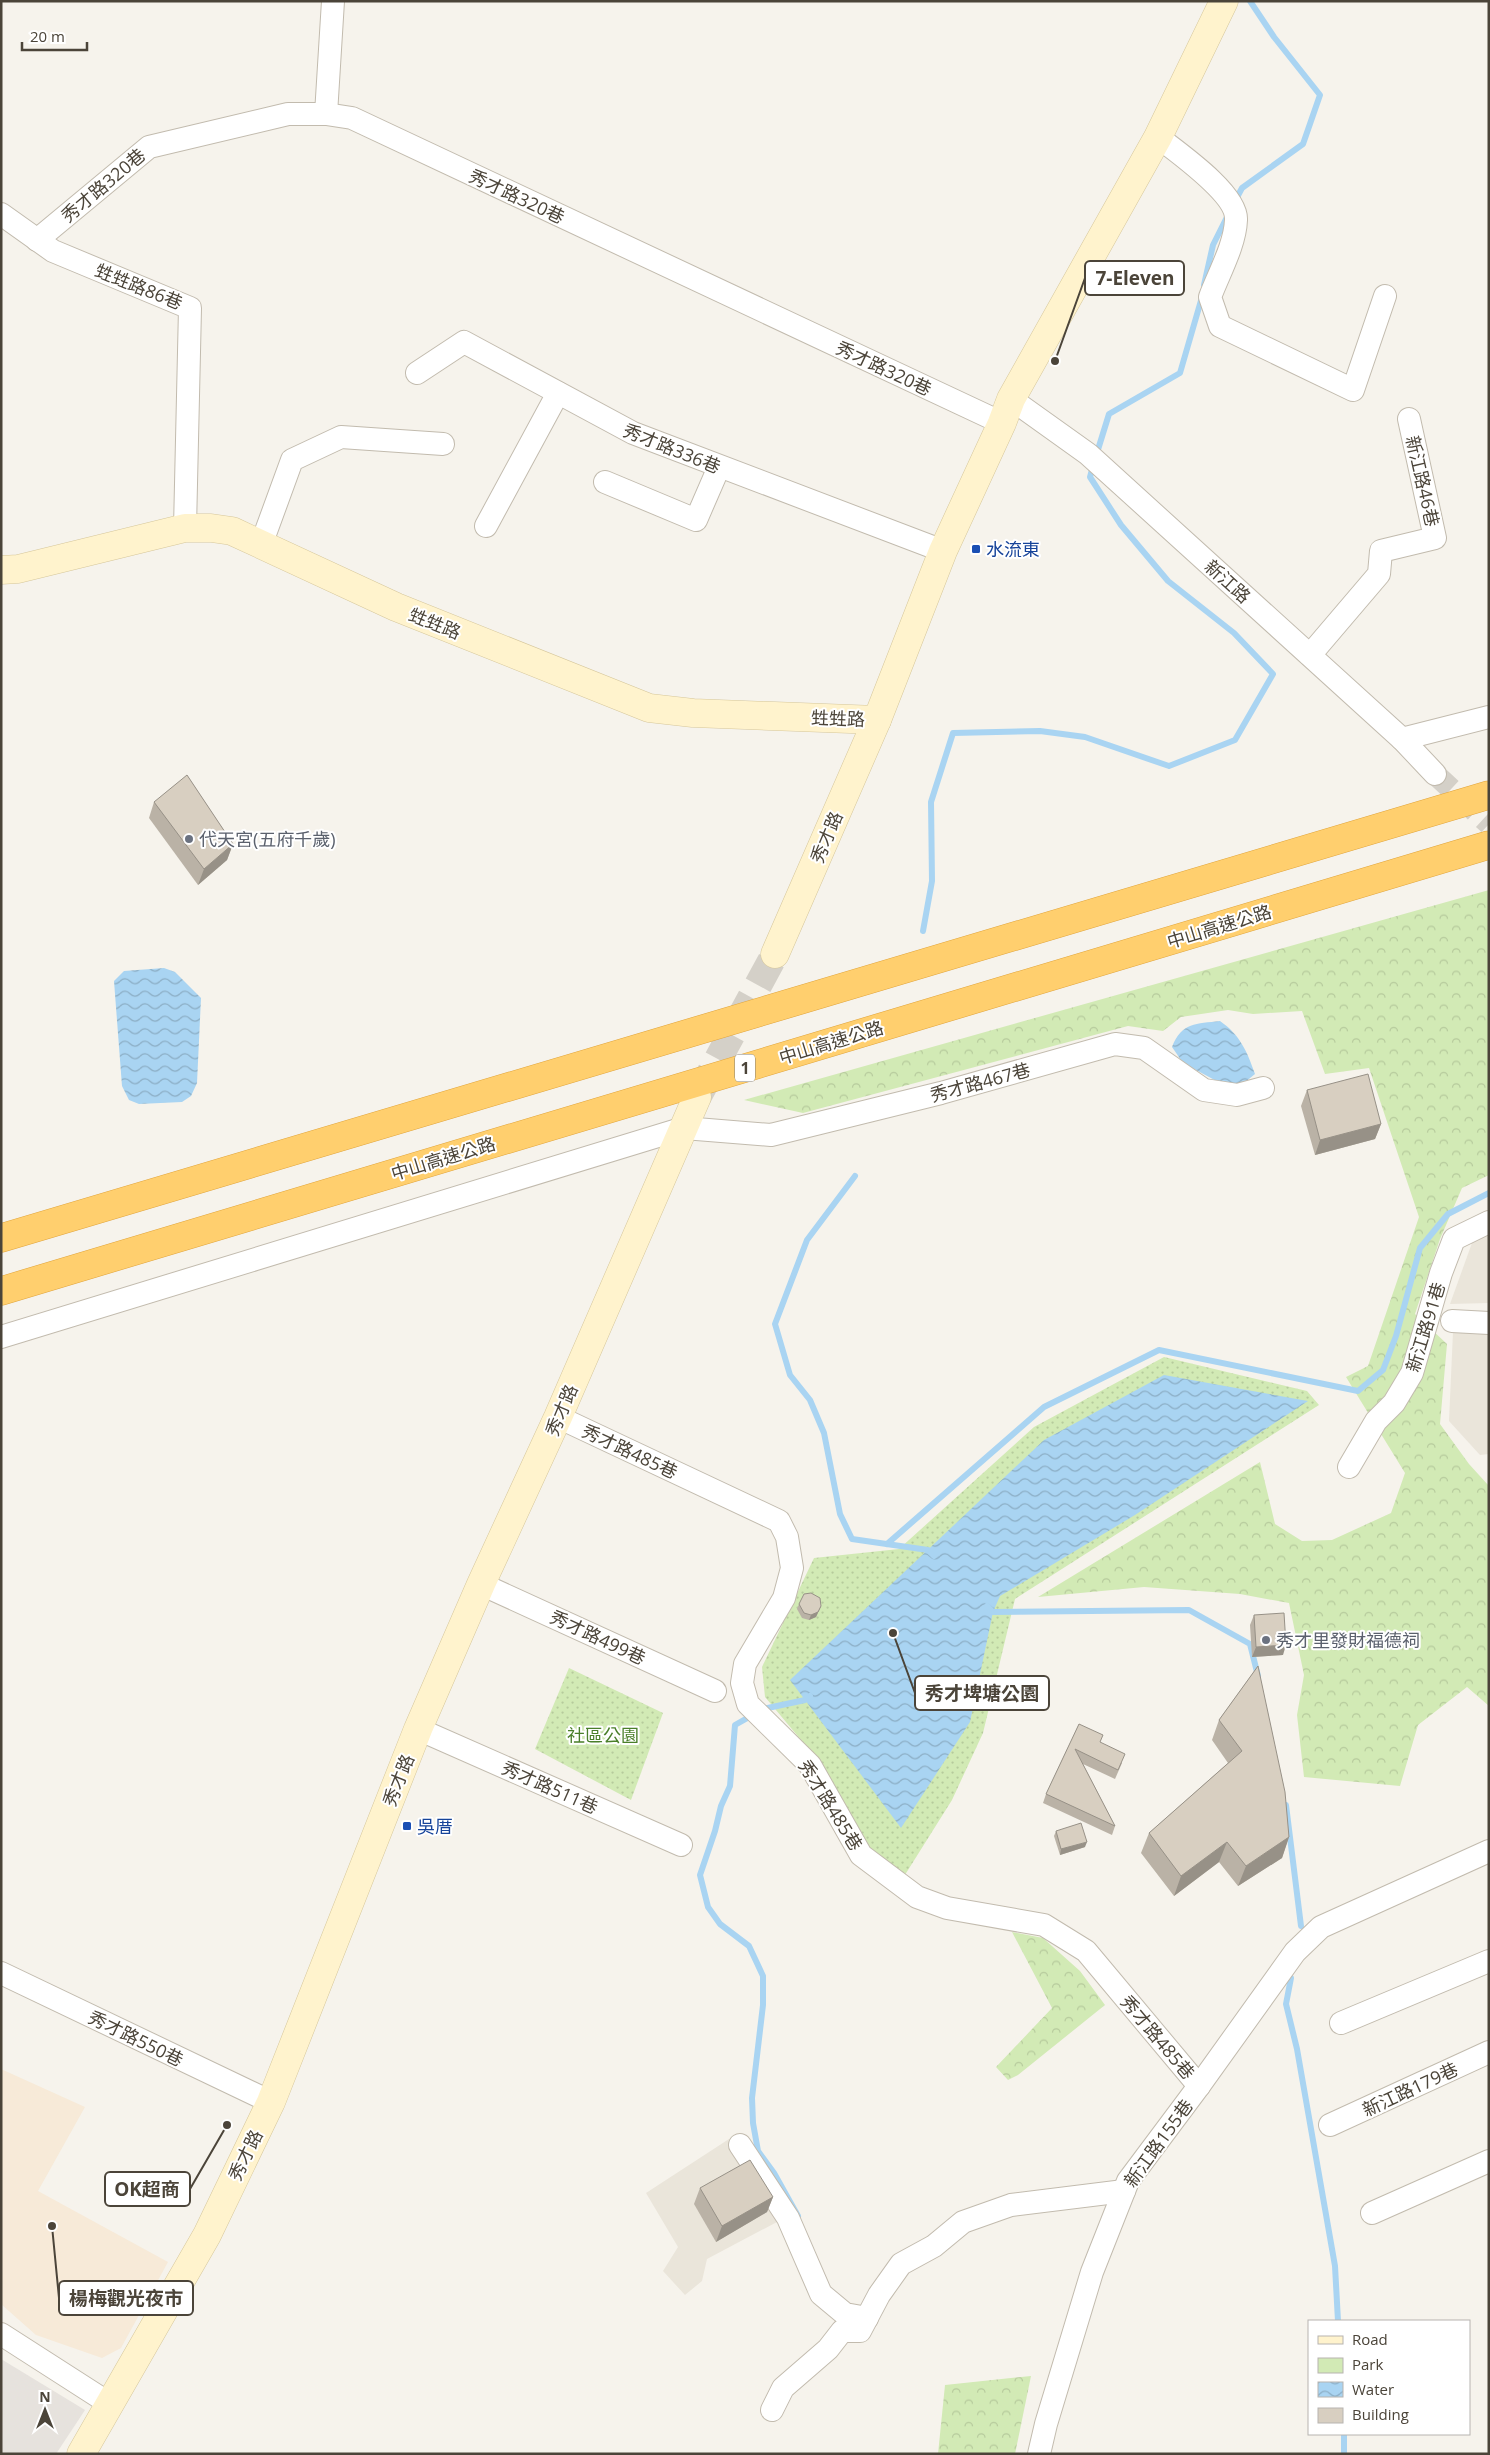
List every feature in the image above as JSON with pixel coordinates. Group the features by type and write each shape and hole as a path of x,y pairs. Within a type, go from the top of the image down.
{"highway":[{"path":"1,1238 1489,795"},
{"name":"中山高速公路","path":"1,1290 1489,845"}],"main road":[{"name":"秀才路","path":"775,954 877,720 943,551 1007,411 1158,137 1224,1"},
{"name":"甡甡路","path":"1,570 18,569 185,528 211,528 232,531 396,607 649,708 693,713 877,720"},
{"name":"秀才路","path":"81,2454 207,2234 271,2102 418,1729 481,1584 558,1417 697,1097"}],"street":[{"path":"326,114 333,1"},
{"name":"秀才路320巷","path":"37,240 149,147 288,114 326,114 352,118 1007,411"},
{"path":"1158,137 1209,177 1232,208 1234,234 1210,297 1220,326 1353,390 1384,296"},
{"name":"甡甡路86巷","path":"1,214 53,252 190,308 185,528"},
{"name":"秀才路336巷","path":"417,373 464,342 633,433 943,551"},
{"path":"486,526 558,393"},
{"name":"新江路","path":"1007,411 1088,454 1402,739 1435,774"},
{"name":"新江路46巷","path":"1310,655 1379,574 1381,551 1435,538 1409,419"},
{"path":"261,545 292,460 341,437 443,444"},
{"path":"605,482 696,520 719,467"},
{"path":"1402,739 1489,717"},
{"name":"秀才路467巷","path":"684,1128 771,1135 941,1093 1115,1044 1144,1048 1204,1090 1237,1095 1263,1088"},
{"path":"1,1337 684,1128"},
{"name":"新江路91巷","path":"1349,1467 1376,1421 1394,1403 1412,1373 1441,1273 1454,1239 1489,1222"},
{"path":"1452,1322 1489,1323"},
{"name":"秀才路485巷","path":"558,1417 779,1521 787,1538 792,1568 784,1598 745,1664 742,1683 748,1704 810,1765 861,1855 917,1897 947,1908 1044,1925 1086,1951 1200,2086"},
{"name":"秀才路499巷","path":"481,1584 715,1691"},
{"name":"秀才路511巷","path":"418,1729 681,1845"},
{"name":"新江路155巷","path":"1039,2454 1046,2424 1092,2272 1128,2181 1200,2086 1296,1952 1320,1927 1489,1851"},
{"path":"1341,2022 1489,1961"},
{"name":"秀才路550巷","path":"1,1974 271,2102"},
{"name":"新江路179巷","path":"1330,2125 1489,2052"},
{"path":"740,2145 788,2218 821,2294 845,2314 867,2318"},
{"path":"1372,2213 1489,2161"},
{"path":"772,2410 783,2388 828,2349 842,2332 860,2331 900,2264 934,2246 963,2222 1011,2205 1124,2191"},
{"path":"1,2334 110,2404"}],"shaded area":[{"path":"1489,1223 1489,1303 1450,1304 1477,1229"},
{"path":"1453,1332 1489,1332 1489,1454 1480,1455 1449,1421"},
{"path":"1,2069 85,2107 38,2191 168,2262 121,2348 102,2358 36,2335 1,2304"},
{"path":"729,2139 777,2222 707,2259 702,2281 685,2295 663,2271 678,2247 646,2193"},
{"path":"1,2359 85,2410 56,2454 1,2454"}],"green space":[{"path":"1489,890 1489,1175 1462,1188 1440,1239 1415,1314 1447,1344 1440,1424 1469,1464 1489,1486 1489,1706 1467,1687 1418,1725 1400,1786 1304,1777 1297,1715 1304,1675 1289,1603 1240,1594 1144,1587 1038,1597 1260,1462 1275,1524 1302,1541 1332,1540 1391,1513 1405,1473 1346,1377 1368,1366 1419,1217 1369,1068 1325,1074 1302,1011 1253,1014 1228,1010 1181,1017 1163,1031 1128,1026 803,1113 744,1100"},
{"path":"1164,1357 1307,1391 1319,1405 1015,1599 983,1733 952,1800 903,1878 874,1856 817,1759 765,1697 762,1667 814,1558 899,1549 1034,1427"},
{"name":"社區公園","path":"569,1668 663,1713 631,1800 535,1749"},
{"path":"1012,1932 1043,1938 1080,1971 1105,2005 1018,2075 1008,2080 996,2067 1052,2008"},
{"path":"1031,2376 1015,2454 938,2454 945,2385"}],"water":[{"path":"164,968 175,972 201,998 197,1083 191,1096 182,1102 139,1104 129,1100 122,1086 114,981 124,971"},
{"path":"1220,1021 1238,1038 1252,1066 1255,1074 1244,1083 1222,1084 1183,1063 1172,1047 1180,1033 1185,1029 1197,1024"},
{"path":"1164,1375 1308,1401 1135,1515 1000,1596 993,1612 970,1722 901,1828 790,1680 1044,1440"}],"building":[{"path":"187,775 233,844 204,869 154,802"},
{"path":"1368,1074 1381,1124 1320,1140 1307,1090"},
{"path":"811,1593 820,1598 821,1606 818,1612 811,1615 804,1613 799,1604 804,1594"},
{"path":"1284,1613 1286,1645 1256,1647 1254,1615"},
{"path":"1258,1666 1285,1792 1289,1837 1246,1866 1227,1842 1181,1876 1149,1833 1242,1751 1219,1720"},
{"path":"1079,1724 1103,1735 1100,1742 1125,1754 1118,1770 1075,1749 1115,1826 1046,1794"},
{"path":"1081,1823 1087,1842 1061,1849 1056,1831"},
{"path":"750,2160 773,2197 722,2226 700,2188"}],"waterway":[{"path":"1235,201 1242,188 1303,144 1320,95 1274,37 1250,1"},
{"path":"1204,285 1213,245 1227,217"},
{"path":"1096,456 1109,414 1180,373 1202,297"},
{"path":"923,931 932,881 931,802 953,733 1040,731 1085,737 1169,766 1235,740 1273,674 1234,633 1168,581 1121,525 1090,477 1093,466"},
{"path":"855,1176 807,1240 775,1324 790,1375 810,1400 824,1433 840,1514 852,1539 928,1550 934,1556"},
{"path":"887,1544 1044,1407 1159,1350 1358,1391 1383,1370 1396,1336 1420,1248 1448,1214 1489,1193"},
{"path":"987,1606 993,1612 1189,1610 1250,1644 1258,1676"},
{"path":"798,2216 774,2173 758,2151 753,2123 752,2098 763,2005 763,1976 749,1946 720,1924 708,1907 700,1875 715,1831 721,1806 730,1786 735,1725 763,1709 805,1700 810,1696"},
{"path":"1286,1805 1301,1926"},
{"path":"1291,1978 1286,2004 1297,2049 1335,2266 1338,2320"},
{"path":"1344,2435 1344,2454"}],"tunnel":[{"path":"1435,774 1489,824"},
{"path":"698,1096 775,954"}],"place":[{"name":"7-Eleven","path":"1055,361"},
{"name":"水流東","path":"976,549"},
{"name":"代天宮(五府千歲)","path":"189,839"},
{"name":"秀才埤塘公園","path":"893,1633"},
{"name":"秀才里發財福德祠","path":"1266,1640"},
{"name":"吳厝","path":"407,1826"},
{"name":"OK超商","path":"227,2125"},
{"name":"楊梅觀光夜市","path":"52,2226"}]}
